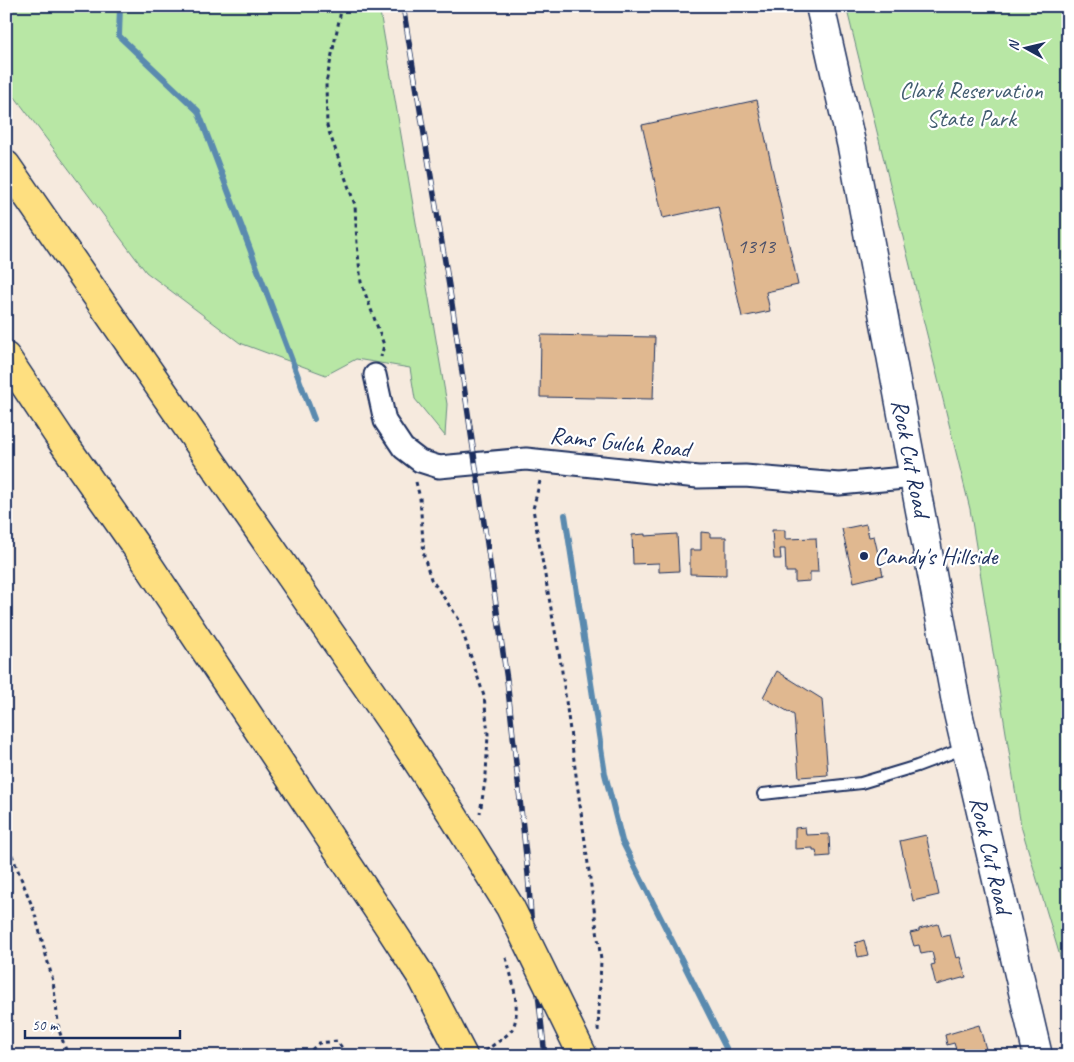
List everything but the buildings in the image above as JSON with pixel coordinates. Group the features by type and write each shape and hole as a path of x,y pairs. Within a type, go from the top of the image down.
{"highway":[{"path":"6,165 393,724 452,814 510,907 583,1056"},
{"path":"6,357 135,545 473,1054"}],"street":[{"name":"Rock Cut Road","path":"820,6 852,147 958,712 1038,1056"},
{"name":"Rams Gulch Road","path":"375,375 385,421 403,448 420,461 439,467 526,459 698,477 745,476 839,484 915,477"}],"lane":[{"path":"762,794 860,783 918,766 966,748"}],"path":[{"path":"342,6 326,83 327,126 355,206 361,282 384,346 375,375"},
{"path":"544,461 533,509 561,664 601,960 598,1032"},
{"path":"416,480 420,498 424,557 431,579 458,618 484,696 488,734 486,775 478,822"},
{"path":"6,840 34,910 53,981 60,1030 68,1056"},
{"path":"473,1054 510,1032 515,1024 516,994 502,947"},
{"path":"309,1056 308,1053 319,1043 337,1041 348,1056"}],"green space":[{"path":"6,6 379,6 447,404 445,436 415,399 410,368 356,359 326,375 240,343 146,272 6,85"},
{"name":"Clark Reservation State Park","path":"846,6 1068,6 1068,983 1021,826 970,509"}],"waterway":[{"path":"120,6 119,36 198,111 314,419"},
{"path":"565,515 605,774 622,841 730,1056"}],"railway":[{"path":"403,6 452,304 507,680 545,1056"}],"place":[{"name":"Candy's Hillside","path":"864,556"}]}
